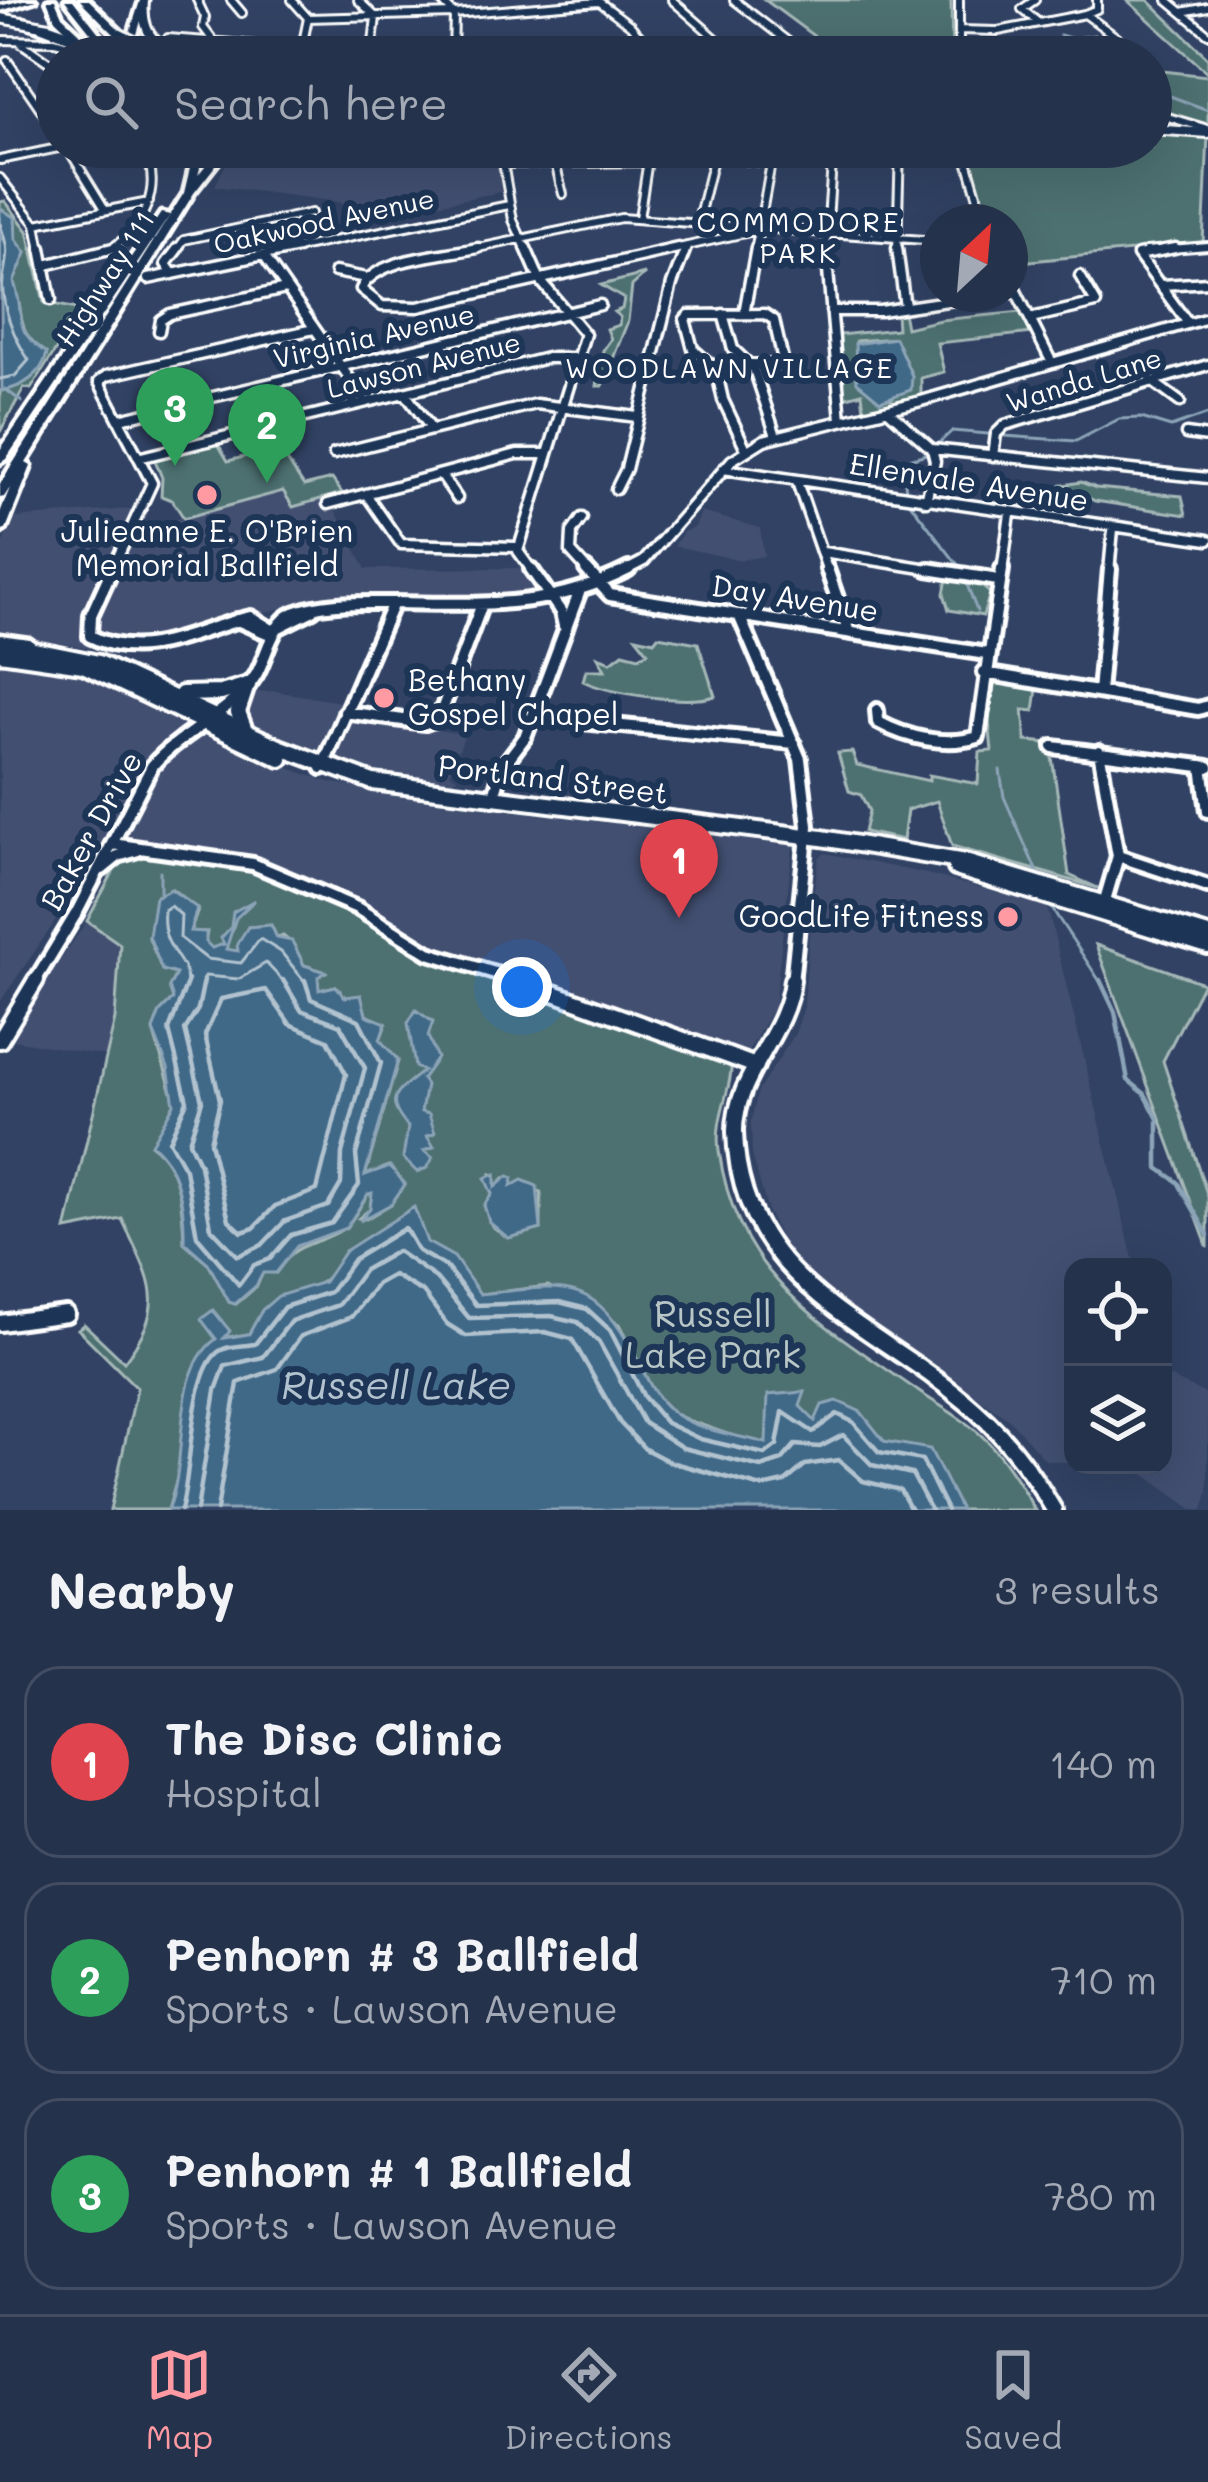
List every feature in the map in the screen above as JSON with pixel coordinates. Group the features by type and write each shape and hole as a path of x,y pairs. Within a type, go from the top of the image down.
{"highway":[{"path":"0,14 32,0"},
{"path":"51,0 74,36"},
{"path":"69,0 100,36"},
{"path":"82,0 105,36"},
{"path":"82,0 122,36"},
{"path":"134,36 144,1"},
{"path":"24,21 63,36"},
{"name":"Highway 111","path":"0,456 178,196 185,168"},
{"name":"Highway 111","path":"0,494 189,193 195,168"},
{"path":"189,193 209,168"},
{"path":"0,530 51,409"},
{"path":"0,641 29,644"}],"main road":[{"path":"144,1 146,36"},
{"path":"0,14 62,36"},
{"path":"1172,130 1208,131"},
{"name":"Portland Street","path":"29,644 90,657 176,693 284,760 406,789 808,828 1208,935"},
{"name":"Portland Street","path":"5,654 83,664 245,730 316,766"},
{"path":"176,693 215,693 248,685"},
{"path":"245,730 238,712 248,685"},
{"name":"Portland Street","path":"1103,905 1208,946"}],"street":[{"path":"197,0 205,17 203,29 209,36"},
{"path":"231,0 242,13"},
{"path":"292,0 308,18 454,14 598,1 640,36"},
{"path":"358,0 376,17"},
{"path":"440,0 454,14 453,36"},
{"path":"671,0 713,36"},
{"path":"734,0 781,36"},
{"path":"959,0 959,36"},
{"path":"1035,0 1022,9 1039,23"},
{"path":"959,30 996,32 1085,14 1097,9 1097,0"},
{"path":"1167,0 1208,34"},
{"path":"1182,12 1208,7"},
{"path":"1085,14 1115,36"},
{"path":"374,36 376,17"},
{"path":"304,36 308,18"},
{"path":"0,40 36,42"},
{"path":"18,42 35,51"},
{"path":"17,57 25,50 18,42"},
{"path":"35,51 3,60 36,105"},
{"path":"1172,119 1208,131"},
{"path":"0,160 36,153"},
{"path":"79,168 105,209"},
{"path":"46,265 112,250 148,202 155,168"},
{"path":"503,168 509,205 540,280 585,331 518,547 564,626"},
{"path":"556,168 563,194"},
{"path":"639,218 646,168"},
{"path":"697,224 710,168"},
{"path":"745,308 771,168"},
{"path":"831,168 825,236 841,420"},
{"path":"899,168 896,241 905,307"},
{"path":"969,168 980,204"},
{"path":"0,178 36,224 51,300"},
{"path":"0,200 13,197"},
{"path":"36,224 148,202"},
{"name":"Oakwood Avenue","path":"148,279 509,205"},
{"path":"173,274 166,264 184,240 311,213"},
{"path":"759,230 418,308 388,308 364,295 362,284 389,266 599,221 639,218 920,242"},
{"path":"1187,322 1140,253 1208,246"},
{"path":"616,489 626,470 686,247"},
{"path":"264,256 366,402"},
{"path":"335,272 366,278"},
{"path":"1031,318 1067,314 1096,302 1080,276"},
{"path":"1162,286 1208,282"},
{"path":"159,331 161,320 170,314 286,289"},
{"name":"Virginia Avenue","path":"120,419 600,305"},
{"path":"831,311 920,305"},
{"path":"379,319 388,308"},
{"path":"1027,312 1052,363"},
{"path":"723,314 733,350 750,365 776,436"},
{"path":"716,369 732,363 783,362 774,320 765,314 689,315 685,320 693,349 716,369 723,400 746,449"},
{"path":"314,329 103,377 99,382 152,479 87,631 98,642 128,649 241,623 259,633 275,632 315,608 482,604 579,593 598,587 652,554 746,449 776,436 888,410 1208,318"},
{"name":"Lawson Avenue","path":"142,457 547,358 578,358"},
{"name":"Wanda Lane","path":"993,456 997,431 1005,425 1208,365"},
{"path":"1153,382 1180,402"},
{"path":"405,393 432,430"},
{"path":"334,454 533,404 637,416"},
{"path":"888,410 932,449 935,460 926,501"},
{"path":"1186,434 1208,437"},
{"path":"932,449 1208,478"},
{"path":"328,504 517,454 546,454"},
{"name":"Ellenvale Avenue","path":"723,470 1208,540"},
{"path":"441,475 457,498"},
{"path":"797,482 848,630"},
{"path":"366,494 401,544 518,547"},
{"path":"877,710 878,722 890,729 976,740 1010,514"},
{"path":"582,518 570,547 598,587"},
{"path":"1099,692 1112,529"},
{"path":"823,552 998,580"},
{"name":"Day Avenue","path":"598,587 618,597 987,654"},
{"path":"494,799 503,766 521,746 579,593"},
{"path":"316,766 393,603"},
{"path":"345,712 425,723 439,718 482,604"},
{"path":"739,615 794,743 808,828 790,1004 740,1097 736,1148 747,1199 776,1256 826,1304 979,1412 1021,1456 1054,1510"},
{"path":"248,685 275,632"},
{"path":"984,673 1198,709 1208,706"},
{"name":"Baker Drive","path":"0,1040 96,876 152,766 248,685"},
{"path":"532,717 794,743"},
{"path":"1053,747 1205,767 1208,811"},
{"path":"1099,751 1118,856 1103,905"},
{"path":"112,844 230,859 275,872 357,908 429,953 553,991 756,1066"},
{"path":"96,876 118,856 146,848"},
{"path":"1118,856 1208,886"},
{"path":"0,1323 66,1314"}],"shaded area":[{"path":"224,168 498,168 501,192 352,220 340,202 215,186"},
{"path":"284,491 293,506 328,497 366,569 532,568 552,591 527,598 329,598 136,640 115,641 101,635 90,648 0,633 0,548 15,518 130,509 147,514 131,548 172,536 166,522"},
{"path":"701,512 760,528 764,556 740,560 674,546 683,532 695,527"},
{"path":"0,659 76,670 276,764 329,782 429,801 793,846 774,1007 747,1053 539,975 420,940 324,885 226,853 105,835 61,913 0,1002"},
{"path":"257,692 358,705 363,720 465,734 450,773 458,778 439,786 310,758 244,723 246,703"},
{"path":"825,853 927,874 1047,906 1133,1258 1064,1258 1064,1462 1045,1460 1009,1419 818,1285 781,1239 768,1212 752,1154 751,1122 758,1091 795,1034 804,1007 819,858"},
{"path":"87,921 120,943 115,1019 106,1056 14,1040 34,1000"},
{"path":"1172,1378 1208,1395 1208,1492 1203,1510 1194,1510 1144,1474 1172,1474"}],"green space":[{"path":"765,0 951,0 952,36 814,36"},
{"path":"1127,0 1148,0 1208,58 1208,73 1172,36"},
{"path":"1172,72 1208,76 1208,128 1172,118"},
{"path":"1172,132 1208,135 1203,244 1028,261 1028,204 978,204 969,186 969,168 1172,168"},
{"path":"5,201 28,231 44,302 81,310 31,389 24,388 0,432 0,391 30,379 47,353 29,337 22,322 13,282 26,253 15,239 15,218 0,208"},
{"path":"645,274 632,286 628,321 602,386 597,386 603,350 611,339 607,329 619,325 620,317 614,312 622,309 624,299 601,285"},
{"path":"903,312 906,328 1021,312 1033,333 937,343 944,372 921,378 921,395 864,410 862,393 843,398 839,335 897,329 896,313","holes":["895,338 912,376 891,399 876,396 856,371 856,341"]},
{"path":"218,444 228,461 279,448 304,486 332,479 342,493 293,507 283,491 184,518 172,500 161,496 162,478 155,460"},
{"path":"1081,482 1096,488 1182,496 1186,515 1095,501 1063,485"},
{"path":"947,578 977,582 990,593 983,616 949,610 944,594"},
{"path":"658,636 698,643 715,696 649,697 583,681 586,670 605,670 598,657 611,662 623,653 639,657 648,652 636,637 654,641"},
{"path":"991,682 1037,689 1034,711 1023,710 1026,741 1050,743 1069,875 1098,888 952,846 937,801 907,810 903,840 864,832 869,811 861,795 849,791 838,753 852,752 857,765 929,781 929,775 978,784 980,752 992,751 987,703"},
{"name":"Russell Lake Park","path":"125,850 250,870 362,918 419,955 570,1003 731,1063 719,1151 729,1196 766,1267 820,1321 982,1436 1035,1510 946,1510 690,1421 673,1413 656,1396 619,1324 548,1286 480,1294 449,1258 436,1249 408,1244 345,1251 324,1280 272,1302 249,1334 221,1338 202,1319 217,1339 168,1510 110,1510 137,1388 78,1329 84,1324 124,1362 147,1323 151,1291 122,1219 66,1230 115,1019 120,944 87,921","holes":["172,889 198,910 190,932 207,932 205,942 211,948 225,945 230,953 236,952 248,927 271,925 277,938 283,936 294,945 304,965 326,972 318,977 318,990 336,986 345,997 361,996 366,1015 386,1024 380,1040 398,1061 365,1176 389,1166 405,1184 391,1204 366,1219 359,1218 370,1209 372,1193 368,1194 343,1229 296,1250 276,1273 263,1272 257,1286 236,1304 229,1302 208,1263 184,1242 174,1176 151,1145 175,1102 153,1030 160,1012 173,999 169,987 176,974 162,970 149,938 156,896","491,1174 495,1187 504,1178 511,1186 529,1184 541,1193 541,1229 508,1238 492,1226 484,1205 492,1195"]},
{"path":"1096,945 1203,983 1163,1061 1208,1197 1208,1248"}],"water":[{"path":"0,208 15,218 16,239 26,253 14,282 24,330 47,353 30,379 2,391"},
{"path":"895,338 912,376 911,390 880,401 857,382 855,344"},
{"path":"171,889 197,908 190,931 206,932 212,948 224,944 221,938 231,927 233,912 255,900 236,918 226,949 238,951 237,944 248,927 271,925 277,938 292,941 304,965 326,972 318,977 319,990 336,986 345,997 361,995 366,1015 386,1023 380,1040 398,1060 365,1175 390,1166 405,1184 391,1204 360,1221 370,1208 372,1193 368,1194 346,1228 297,1246 276,1273 263,1273 235,1304 229,1302 208,1263 184,1242 178,1188 168,1164 151,1144 174,1104 168,1068 153,1030 160,1012 173,999 169,987 176,974 162,970 149,936 155,897"},
{"path":"416,1010 433,1022 428,1036 437,1058 422,1079 426,1085 421,1112 429,1114 435,1133 427,1136 434,1147 424,1151 433,1158 417,1172 403,1158 408,1127 394,1102 400,1090 423,1071 415,1067 408,1023"},
{"path":"495,1174 495,1187 508,1176 513,1178 511,1186 522,1180 537,1186 541,1229 508,1238 489,1222 484,1205 492,1194 485,1178"},
{"name":"Russell Lake","path":"414,1207 427,1242 454,1257 480,1294 554,1288 589,1298 619,1329 658,1397 679,1416 715,1431 766,1443 768,1395 805,1392 800,1406 815,1421 822,1405 837,1401 861,1412 884,1441 930,1449 961,1510 168,1510 192,1373 201,1354 216,1339 201,1319 213,1310 230,1331 224,1338 249,1334 262,1310 278,1296 324,1282 345,1251"}],"waterway":[{"path":"1172,97 1208,110"},
{"path":"5,389 22,402"},
{"path":"1004,436 1076,441 1119,419 1141,418 1171,427 1208,414"},
{"path":"939,443 952,431 988,434"},
{"path":"906,492 903,461 926,454"},
{"path":"911,504 961,569"},
{"path":"966,582 977,611"},
{"path":"1000,770 1004,797 1037,872"},
{"path":"160,871 160,893"},
{"path":"1049,904 1101,983"},
{"path":"1100,980 1115,1012 1128,1080 1145,1094 1158,1119 1158,1168 1178,1182 1208,1235"}],"place":[{"name":"Penhorn # 1 Ballfield","path":"175,466"},
{"name":"Penhorn # 3 Ballfield","path":"267,483"},
{"name":"Julieanne E. O'Brien Memorial Ballfield","path":"207,495"},
{"name":"Bethany Gospel Chapel","path":"384,698"},
{"name":"GoodLife Fitness","path":"1008,917"},
{"name":"The Disc Clinic","path":"679,918"}],"district":[{"name":"COMMODORE PARK","path":"799,238"},
{"name":"WOODLAWN VILLAGE","path":"730,369"}]}
